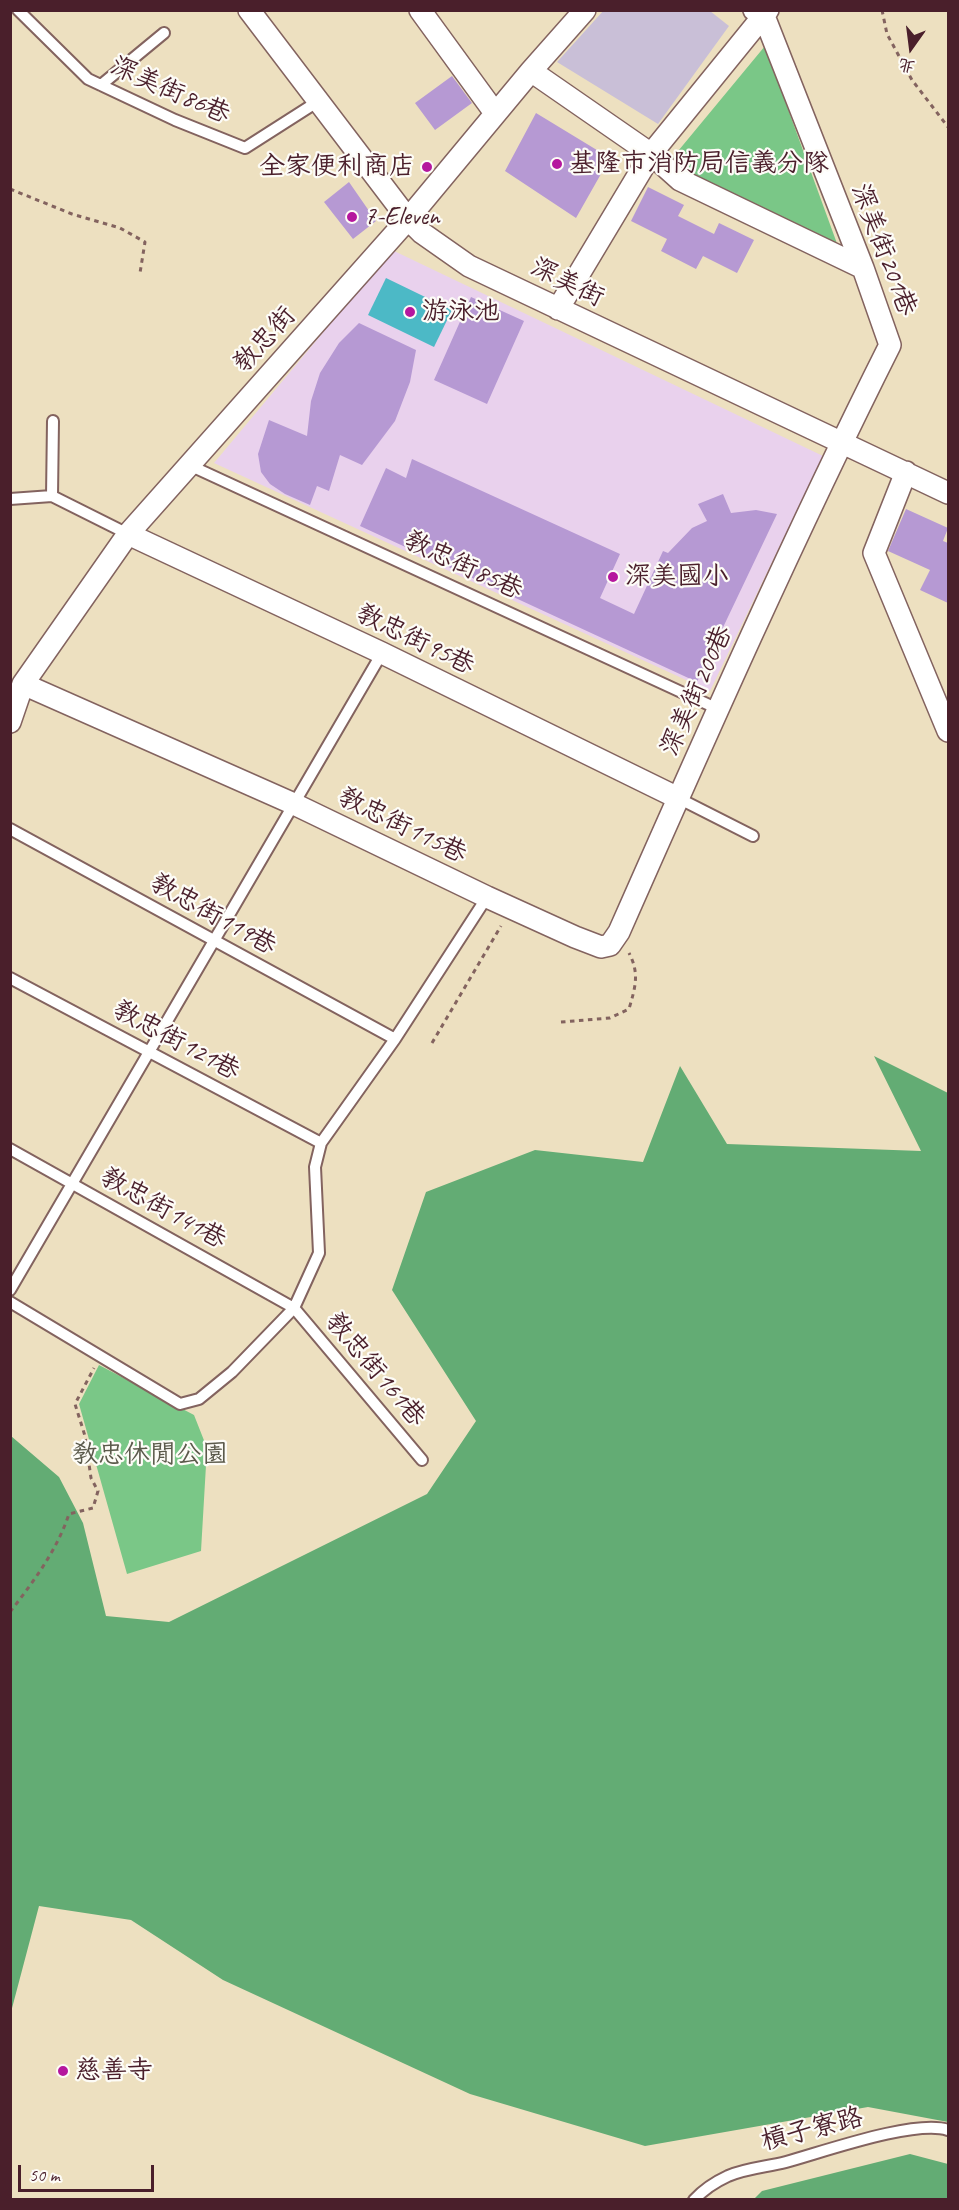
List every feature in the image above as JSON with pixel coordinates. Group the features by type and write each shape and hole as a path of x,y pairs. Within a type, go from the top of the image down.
{"street":[{"name":"深美街","path":"249,10 408,219 422,233 469,266 948,493"},
{"path":"420,10 495,113"},
{"name":"教忠街","path":"10,722 17,682 128,534 408,219 495,113 585,10"},
{"path":"558,309 651,154 762,12"},
{"name":"深美街201巷","path":"762,12 890,345 840,443"},
{"path":"531,71 651,154 680,180 862,268"},
{"name":"深美街200巷","path":"678,798 840,443"},
{"path":"906,472 874,553 948,731"},
{"name":"教忠街95巷","path":"128,534 382,653 678,798"},
{"name":"教忠街115巷","path":"17,682 294,804 487,897 601,946 610,945 619,932"},
{"path":"619,932 678,798"}],"lane":[{"name":"深美街86巷","path":"18,10 88,79 176,120 245,148 317,102"},
{"path":"101,85 164,33"},
{"path":"52,496 53,422"},
{"name":"教忠街85巷","path":"189,465 718,709"},
{"path":"10,499 52,496 128,534"},
{"path":"10,1290 382,653"},
{"path":"678,798 753,836"},
{"name":"教忠街119巷","path":"10,830 395,1039"},
{"path":"10,1302 180,1404 199,1399 232,1372 294,1308 319,1254 315,1167 321,1143 395,1039 487,897"},
{"name":"教忠街121巷","path":"10,978 321,1143"},
{"name":"教忠街141巷","path":"10,1149 294,1308"},
{"name":"教忠街161巷","path":"294,1308 422,1460"},
{"name":"槓子寮路","path":"694,2199 707,2187 749,2169 920,2127 942,2127 948,2130"}],"path":[{"path":"882,10 887,34 912,80 948,127"},
{"path":"10,189 72,213 120,228 145,242 141,273"},
{"path":"432,1043 512,908"},
{"path":"561,1022 610,1018 629,1009 636,984 636,965 619,932"},
{"path":"10,1612 41,1570 63,1532 69,1514 93,1508 98,1491 91,1478 85,1436 75,1404 100,1356"}],"shaded area":[{"path":"604,10 710,11 729,26 658,124 557,62"},
{"name":"深美國小","path":"392,250 823,456 710,691 214,463"}],"green space":[{"path":"765,46 839,249 669,162"},
{"path":"874,1056 948,1093 948,2122 868,2107 645,2146 470,2094 223,1980 131,1920 39,1906 11,2012 11,1436 59,1477 83,1523 106,1616 169,1622 427,1494 476,1421 392,1290 426,1192 535,1150 643,1162 680,1066 727,1144 921,1151"},
{"name":"教忠休閒公園","path":"99,1365 194,1415 207,1448 201,1551 127,1574 79,1404"},
{"path":"910,2154 948,2164 948,2199 754,2199 762,2191"}],"water":[{"name":"游泳池","path":"386,278 452,310 434,347 368,315"}],"building":[{"path":"452,76 472,103 435,130 415,103"},
{"name":"基隆市消防局信義分隊","path":"536,113 610,158 576,218 505,171"},
{"path":"349,182 376,221 353,239 324,202"},
{"path":"648,187 684,205 678,216 714,234 719,223 754,240 737,273 703,256 696,269 661,251 667,239 631,221"},
{"path":"471,297 524,321 487,404 434,380"},
{"path":"359,323 416,350 410,382 395,421 362,465 340,455 329,491 317,486 310,505 285,494 270,484 261,472 258,454 269,420 307,436 311,401 320,373 339,343"},
{"path":"412,459 620,554 600,598 634,614 663,551 668,553 692,528 707,521 698,504 723,494 731,513 756,510 777,514 697,682 360,526 386,468 406,478"},
{"path":"906,509 948,528 943,541 948,543 948,603 920,590 930,570 888,551"}],"place":[{"name":"基隆市消防局信義分隊","path":"557,164"},
{"name":"全家便利商店","path":"427,167"},
{"name":"7-Eleven","path":"352,217"},
{"name":"游泳池","path":"410,312"},
{"name":"深美國小","path":"613,577"},
{"name":"慈善寺","path":"63,2071"}]}
